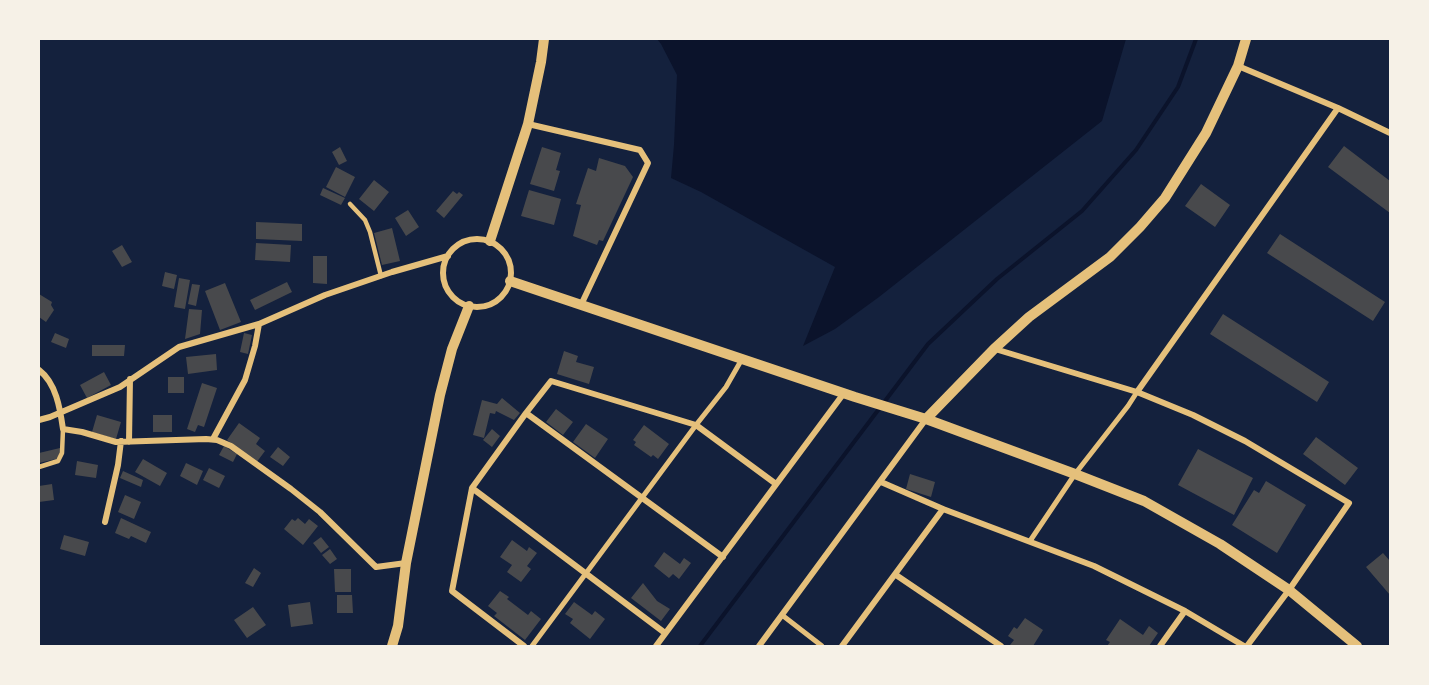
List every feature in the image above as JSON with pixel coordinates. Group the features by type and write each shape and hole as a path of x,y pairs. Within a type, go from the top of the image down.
{"street":[{"path":"490,241 528,124 544,39"},
{"path":"759,646 926,420 994,349 1029,317 1110,257 1140,228 1165,198 1206,133 1238,66 1246,39"},
{"path":"1238,66 1338,108 1390,133"},
{"path":"1030,541 1075,474 1128,406 1338,108"},
{"path":"528,124 640,150 648,163 581,304"},
{"path":"471,239 490,241 499,246 510,262 510,281 506,291 499,299 480,307 459,302 446,286 443,276 447,256 461,242 471,239"},
{"path":"39,420 120,387 179,347 259,324 325,295 447,256"},
{"path":"510,281 910,414 1144,501 1221,544 1289,590 1357,646"},
{"path":"392,646 398,626 406,563 442,386 452,349 469,306"},
{"path":"213,440 245,380 259,324"},
{"path":"881,482 943,509 1094,566 1185,611 1245,646 1289,590 1349,503 1245,441 1194,416 1137,392 994,349"},
{"path":"532,646 726,387 742,359"},
{"path":"39,370 50,382 60,411 63,429 116,442 217,440 231,446 320,512 376,567 406,563"},
{"path":"129,442 130,379"},
{"path":"524,646 452,591 472,488 551,381 696,425 776,484"},
{"path":"656,646 776,484 850,395"},
{"path":"526,413 723,557"},
{"path":"105,522 116,476 121,441"},
{"path":"472,488 665,633"},
{"path":"843,646 943,509"},
{"path":"896,574 1002,646"},
{"path":"1160,646 1185,611"},
{"path":"782,615 822,646"}],"lane":[{"path":"350,204 365,220 381,276"},
{"path":"39,466 58,461 62,453 63,429"}],"water":[{"path":"657,39 1126,39 1102,121 879,297 835,329 803,346 835,267 701,192 671,178 677,75"}],"building":[{"path":"1344,146 1390,181 1390,213 1328,167"},
{"path":"340,147 347,161 339,165 332,152"},
{"path":"542,147 561,153 556,170 560,171 554,191 530,184"},
{"path":"599,158 625,166 633,177 603,241 599,240 597,245 573,236 581,205 576,204 588,168 596,171"},
{"path":"336,167 355,177 345,197 326,187"},
{"path":"374,180 389,192 374,211 359,199"},
{"path":"1201,184 1230,205 1215,227 1185,206"},
{"path":"323,188 345,198 341,205 320,195"},
{"path":"529,190 561,199 554,225 521,216"},
{"path":"453,191 463,195 444,218 436,211"},
{"path":"408,210 419,227 406,236 395,218"},
{"path":"256,222 302,224 302,241 256,239"},
{"path":"392,228 400,261 382,265 374,233"},
{"path":"1280,234 1385,302 1373,321 1267,253"},
{"path":"256,243 291,245 290,262 255,260"},
{"path":"122,245 132,262 122,267 112,251"},
{"path":"313,256 327,256 327,284 313,283"},
{"path":"165,272 177,275 174,289 162,286"},
{"path":"179,278 190,280 185,309 174,307"},
{"path":"287,282 292,292 255,310 250,300"},
{"path":"225,283 241,322 220,330 205,291"},
{"path":"192,284 200,285 196,306 188,304"},
{"path":"39,294 52,302 54,310 46,322 39,317"},
{"path":"189,309 202,310 200,334 185,339"},
{"path":"1223,314 1329,382 1317,402 1210,334"},
{"path":"55,333 69,339 66,348 51,342"},
{"path":"244,333 252,335 248,354 240,352"},
{"path":"92,345 125,345 124,356 92,356"},
{"path":"564,351 578,356 576,362 594,367 589,384 557,374"},
{"path":"216,354 217,370 188,374 186,357"},
{"path":"104,372 111,385 87,398 80,385"},
{"path":"168,377 184,377 184,393 168,393"},
{"path":"202,383 217,388 204,427 198,425 195,432 187,429"},
{"path":"502,398 520,413 514,420 496,411 495,414 490,413 484,438 473,435 482,400 497,404"},
{"path":"556,409 573,422 563,435 546,422"},
{"path":"97,415 121,422 116,439 92,432"},
{"path":"153,415 172,415 172,432 153,432"},
{"path":"239,423 260,438 256,444 265,451 256,463 227,440"},
{"path":"586,424 608,439 595,458 573,442"},
{"path":"644,425 669,444 658,459 634,445 636,442 633,440"},
{"path":"492,429 500,436 492,447 483,440"},
{"path":"1316,437 1358,468 1345,485 1303,454"},
{"path":"224,446 237,454 233,462 219,455"},
{"path":"278,447 290,457 283,466 270,457"},
{"path":"60,448 60,454 56,459 39,463 39,453"},
{"path":"1198,449 1253,478 1234,515 1178,485"},
{"path":"143,459 167,473 160,486 135,472"},
{"path":"77,461 98,465 96,478 75,475"},
{"path":"186,463 203,471 197,485 180,476"},
{"path":"209,468 225,476 219,488 203,480"},
{"path":"123,471 143,480 141,487 120,478"},
{"path":"910,474 935,482 931,497 906,489"},
{"path":"1266,481 1306,505 1277,553 1232,525 1254,490 1259,493"},
{"path":"52,484 54,500 39,502 39,486"},
{"path":"125,495 141,502 134,519 118,512"},
{"path":"121,518 151,532 146,543 131,536 129,539 115,533"},
{"path":"298,518 305,524 309,519 318,526 303,545 284,529 292,519 295,521"},
{"path":"64,535 89,542 85,556 60,549"},
{"path":"321,537 329,547 321,553 313,543"},
{"path":"512,540 527,551 529,547 537,553 527,566 531,569 521,582 507,572 512,565 500,557"},
{"path":"330,549 337,559 330,564 322,555"},
{"path":"664,552 680,564 684,558 691,563 679,579 673,574 669,578 654,566"},
{"path":"1383,553 1390,561 1390,595 1366,567"},
{"path":"254,568 261,573 253,587 245,583"},
{"path":"334,569 351,569 351,592 335,592"},
{"path":"643,583 657,601 670,609 661,621 631,598"},
{"path":"500,591 528,615 531,611 541,619 525,640 494,616 497,613 488,606"},
{"path":"337,595 352,595 353,613 337,613"},
{"path":"310,602 313,624 291,627 288,605"},
{"path":"574,602 592,615 595,611 605,619 590,639 570,623 573,619 565,614"},
{"path":"253,607 266,625 247,638 234,620"},
{"path":"1025,618 1043,630 1033,646 1010,645 1014,640 1008,636 1014,627 1017,629"},
{"path":"1120,619 1143,635 1149,626 1158,633 1149,646 1107,646 1110,642 1106,640"}],"waterway":[{"path":"700,646 928,344 997,279 1082,211 1136,150 1178,87 1196,39"}]}
